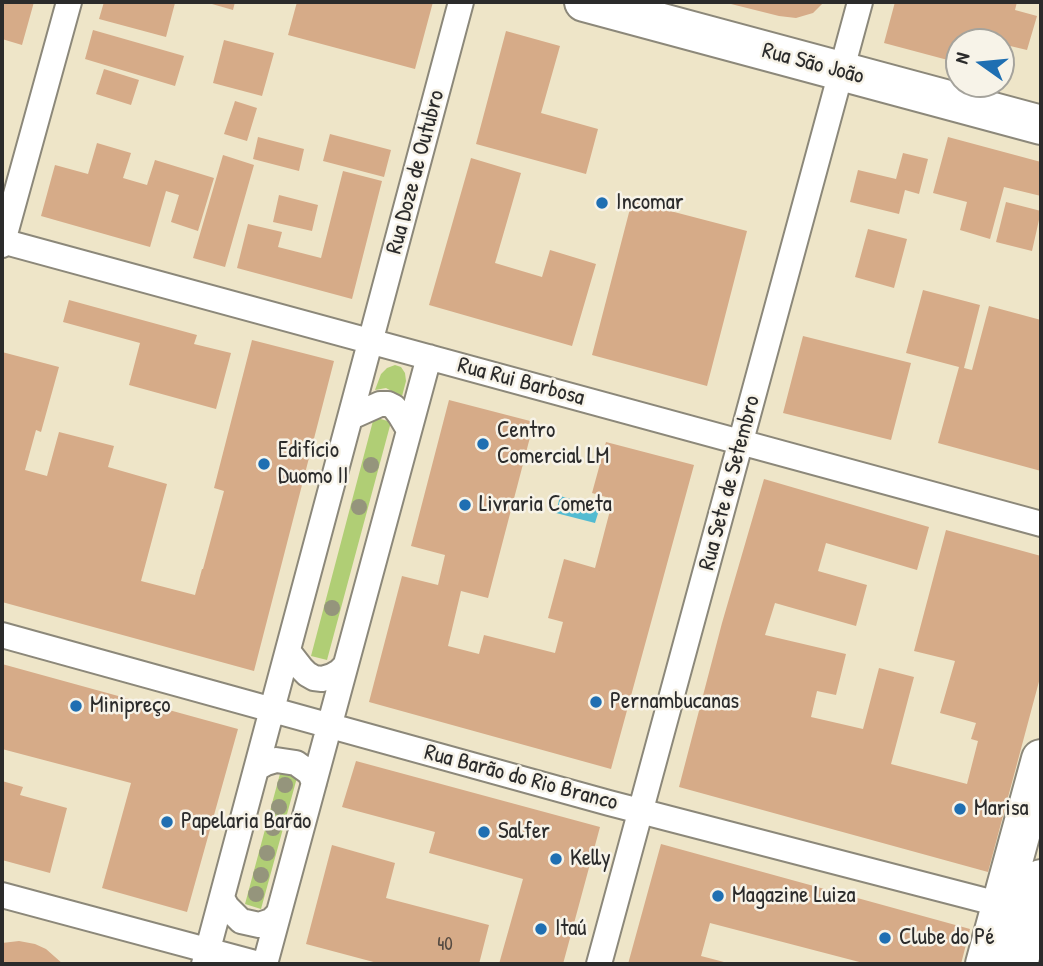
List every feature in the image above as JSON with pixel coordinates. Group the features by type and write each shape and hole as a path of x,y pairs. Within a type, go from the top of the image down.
{"main road":[{"name":"Rua São João","path":"584,2 1041,125"},
{"path":"1002,960 1029,889 1041,759"}],"street":[{"path":"2,242 69,2"},
{"name":"Rua Doze de Outubro","path":"206,957 461,2"},
{"name":"Rua Sete de Setembro","path":"599,964 860,2"},
{"name":"Rua Rui Barbosa","path":"2,242 1041,524"},
{"path":"265,964 429,357"},
{"path":"351,417 380,404 387,404 394,407 409,430"},
{"name":"Rua Barão do Rio Branco","path":"2,635 641,811 1029,889"},
{"path":"288,651 302,669 314,678 332,676 345,666"},
{"path":"257,768 276,760 296,763 310,773 314,783"},
{"path":"2,895 206,957 259,964"},
{"path":"222,898 241,921 259,925 278,914"}],"green space":[{"path":"395,365 401,367 405,373 406,381 401,400 397,394 386,388 375,390 381,374"},
{"path":"374,417 391,422 327,660 311,656"},
{"path":"281,770 298,774 261,909 245,904"}],"water":[{"path":"560,496 600,507 595,523 556,513"}],"building":[{"path":"2,2 34,2 22,45 2,39"},
{"path":"104,2 175,3 166,37 99,19"},
{"path":"205,2 235,2 233,10"},
{"path":"297,2 433,2 415,69 288,35"},
{"path":"723,2 824,2 813,13 796,18"},
{"path":"895,2 1017,2 1015,10 1037,16 1027,50 1015,47 1015,28 945,28 945,59 884,43"},
{"path":"93,30 184,56 175,86 85,59"},
{"path":"506,31 560,46 541,113 598,129 586,174 476,144"},
{"path":"224,40 274,53 262,96 213,83"},
{"path":"104,69 139,80 131,105 96,94"},
{"path":"235,101 257,108 247,141 224,134"},
{"path":"330,134 391,150 384,177 323,161"},
{"path":"258,137 304,149 299,171 253,159"},
{"path":"948,137 1041,162 1041,196 1004,187 990,239 960,230 967,202 933,193"},
{"path":"97,143 131,153 123,178 147,185 155,160 214,178 198,231 171,222 179,195 166,191 150,247 41,216 55,165 88,174"},
{"path":"903,153 928,159 919,194 905,190 899,214 850,202 858,170 896,179"},
{"path":"223,155 254,165 225,267 193,258"},
{"path":"471,158 521,173 495,263 542,277 550,250 596,264 572,346 429,305"},
{"path":"343,171 382,181 352,299 237,268 248,224 282,232 278,247 321,258"},
{"path":"279,195 318,205 312,231 273,222"},
{"path":"632,201 747,231 707,386 592,355"},
{"path":"1006,202 1041,211 1032,251 996,242"},
{"path":"868,229 907,239 894,288 855,277"},
{"path":"923,290 980,305 964,368 972,370 989,306 1041,320 1041,471 938,443 959,367 906,353"},
{"path":"69,300 197,335 194,344 231,353 216,409 129,385 140,343 63,322"},
{"path":"803,336 911,363 891,440 783,413"},
{"path":"252,340 334,361 254,671 2,602 2,352 59,367 41,432 36,430 25,470 47,476 59,432 114,446 108,467 167,484 141,581 195,595 224,491 214,488"},
{"path":"449,400 534,422 488,598 461,591 448,646 479,654 484,635 555,653 563,622 548,618 564,559 595,568 613,499 592,493 606,442 694,465 611,769 369,702 402,576 438,585 445,555 411,546"},
{"path":"764,479 929,527 917,570 826,543 818,571 867,585 856,626 775,603 765,635 846,654 836,695 817,691 811,717 863,729 879,668 914,677 891,764 967,784 978,741 971,739 976,723 940,713 955,661 914,651 946,530 1041,556 1041,674 988,872 679,787 722,623"},
{"path":"2,664 238,729 187,912 102,888 131,783 2,749"},
{"path":"356,761 600,827 563,964 499,964 523,879 429,853 435,832 342,807"},
{"path":"2,781 23,787 20,795 67,808 50,873 2,860"},
{"path":"661,844 970,929 961,964 867,964 710,923 701,956 724,962 723,964 628,964"},
{"path":"332,845 395,863 386,898 489,925 479,964 381,964 306,944"},
{"path":"19,941 46,949 63,964 2,964 2,943"}],"place":[{"name":"Incomar","path":"602,203"},
{"name":"Centro Comercial LM","path":"483,444"},
{"name":"Edifício Duomo II","path":"264,464"},
{"name":"Livraria Cometa","path":"465,505"},
{"name":"Pernambucanas","path":"596,702"},
{"name":"Minipreço","path":"76,706"},
{"name":"Marisa","path":"960,809"},
{"name":"Papelaria Barão","path":"167,822"},
{"name":"Salfer","path":"484,832"},
{"name":"Kelly","path":"556,859"},
{"name":"Magazine Luiza","path":"718,896"},
{"name":"Itaú","path":"541,929"},
{"name":"Clube do Pé","path":"885,938"}]}
